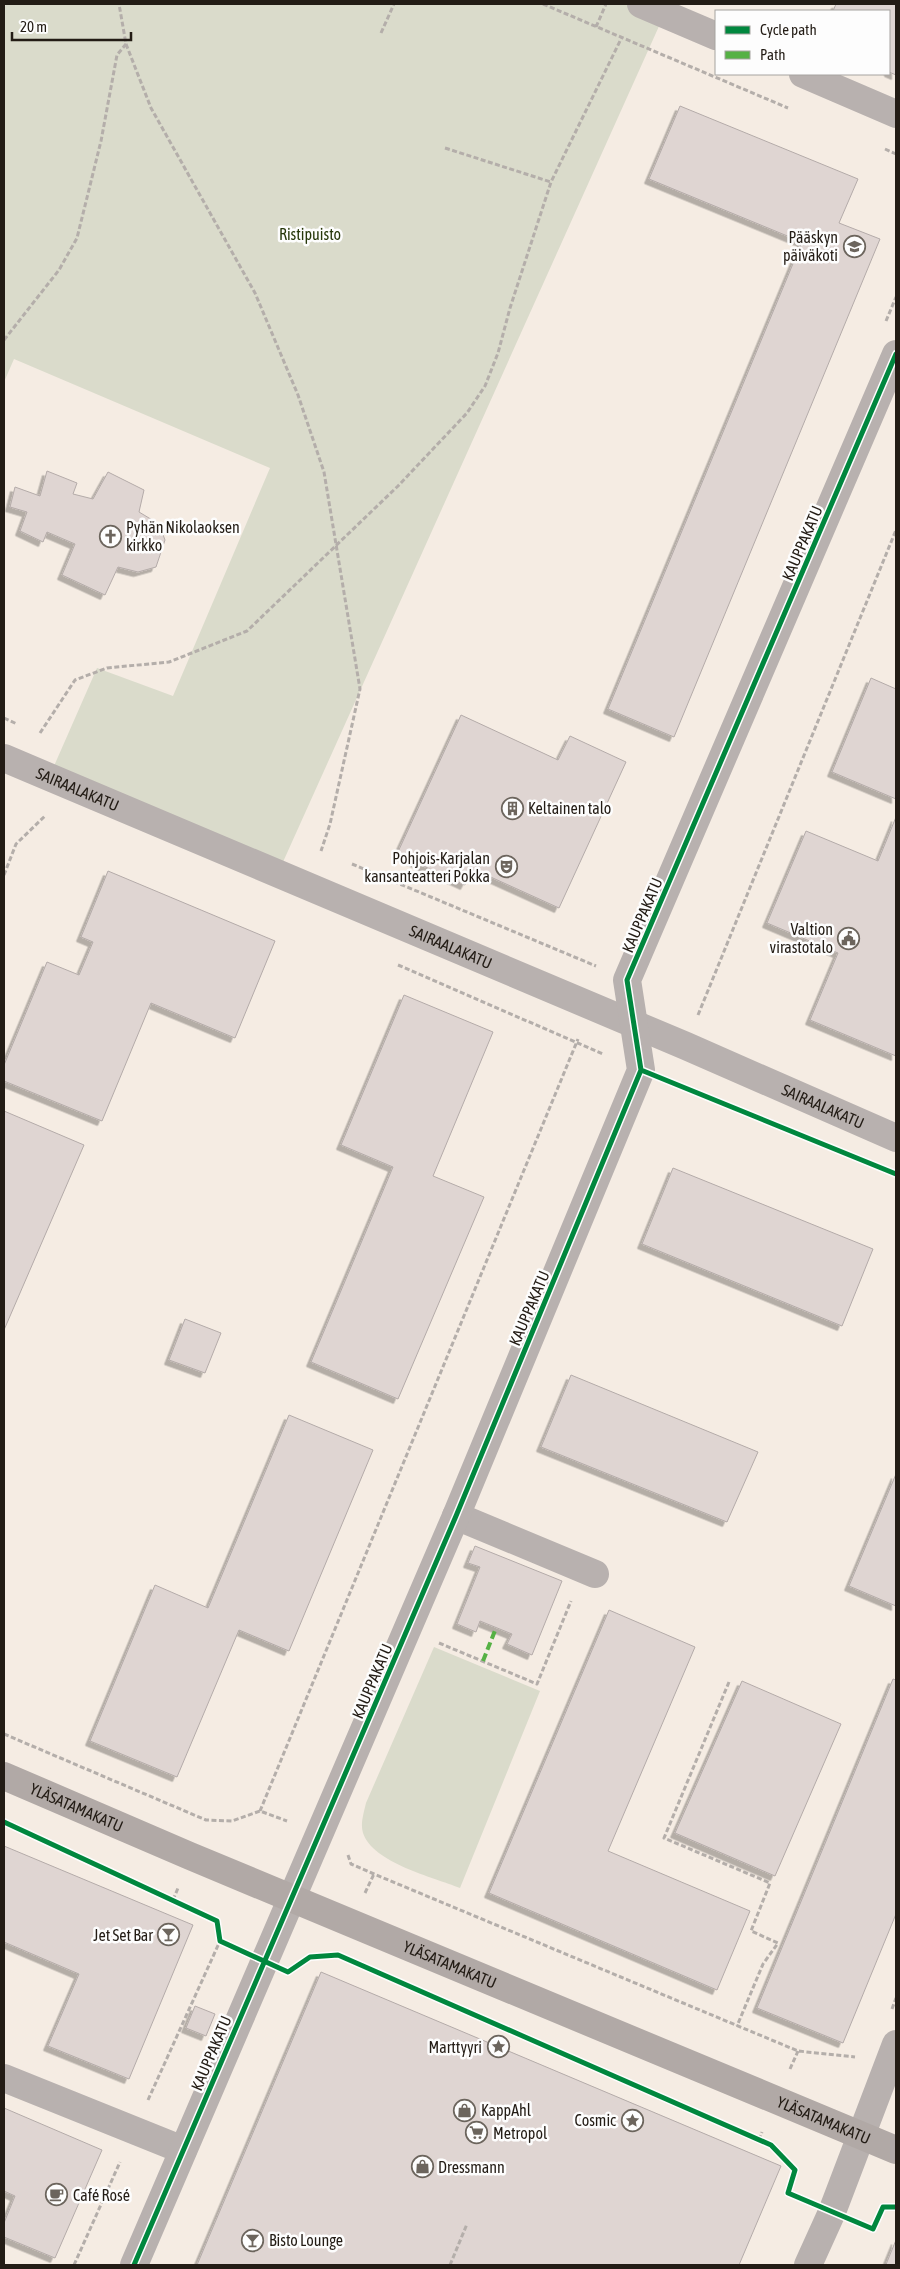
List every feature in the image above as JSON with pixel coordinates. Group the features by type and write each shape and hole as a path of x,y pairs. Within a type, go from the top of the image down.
{"main road":[{"name":"YLÄSATAMAKATU","path":"4,1776 292,1899 896,2150"}],"street":[{"path":"652,6 715,36"},
{"path":"805,75 896,114"},
{"name":"KAUPPAKATU","path":"134,2265 456,1516 641,1070 632,1024 627,980 896,354"},
{"name":"SAIRAALAKATU","path":"6,766 592,1007 896,1138"},
{"path":"456,1516 595,1574"},
{"path":"808,2265 832,2212 892,2055"},
{"path":"4,2078 183,2150"}],"path":[{"path":"119,4 126,44 151,108 255,294 298,395 324,472 338,546 360,689 330,824 321,851 330,855"},
{"path":"381,34 394,4"},
{"path":"543,4 796,111"},
{"path":"596,27 606,4"},
{"path":"40,733 75,680 107,668 168,662 247,631 338,546 446,437 467,413 485,386 498,353 532,236 551,182 622,37"},
{"path":"4,340 58,270 76,238 101,141 117,55 126,44"},
{"path":"878,146 896,154"},
{"path":"446,148 551,182"},
{"path":"885,324 896,297"},
{"path":"4,875 16,844 46,816"},
{"path":"348,863 627,980"},
{"path":"394,964 641,1070"},
{"path":"260,1811 592,1007"},
{"path":"433,1641 537,1684 571,1600"},
{"path":"729,1682 664,1838 770,1883 750,1931 778,1943 763,1964 737,2026"},
{"path":"4,1734 206,1820 232,1821 260,1811 320,1834"},
{"path":"374,1874 798,2051 872,2058 892,2055"},
{"path":"164,1895 182,1904"},
{"path":"219,1934 220,1941 263,1962"},
{"path":"751,2136 765,2142"},
{"path":"450,2265 468,2224"}],"green space":[{"name":"Ristipuisto","path":"6,4 669,4 283,862 54,766 97,668 173,696 270,468 14,359 4,382 4,9"},
{"path":"434,1647 540,1691 460,1888 420,1874 391,1861 369,1844 362,1829 366,1803"}],"building":[{"path":"836,4 896,4 896,75 890,72 890,10 833,10"},
{"path":"680,106 858,179 839,223 880,239 674,737 608,709 802,242 649,179"},
{"name":"Pyhän Nikolaoksen kirkko","path":"47,471 77,483 73,494 93,499 108,472 144,490 139,512 159,524 165,540 156,567 138,572 118,567 105,595 62,575 75,544 47,532 43,542 20,531 27,512 10,507 15,487 40,496"},
{"path":"871,678 896,689 896,799 832,772"},
{"name":"Keltainen talo","path":"461,715 558,760 570,736 626,762 559,908 473,869 465,885 397,854"},
{"name":"Valtion virastotalo","path":"896,817 896,1056 810,1020 838,953 767,923 806,831 878,861"},
{"path":"108,871 275,941 235,1038 151,1003 102,1121 4,1081 4,1065 47,962 79,975 93,942 81,937"},
{"path":"404,995 493,1032 433,1176 484,1197 398,1399 311,1362 393,1167 341,1145"},
{"path":"4,1111 84,1145 4,1330"},
{"path":"673,1168 873,1249 842,1326 642,1244"},
{"path":"185,1319 221,1333 205,1373 169,1360"},
{"path":"571,1375 758,1452 727,1522 541,1447"},
{"path":"289,1415 373,1450 289,1651 239,1630 177,1777 90,1741 155,1585 208,1608"},
{"path":"896,1474 896,1606 849,1586"},
{"path":"475,1546 562,1581 532,1655 507,1644 512,1634 480,1621 476,1632 457,1624 480,1567 468,1563"},
{"path":"609,1610 695,1647 608,1851 750,1911 717,1990 489,1893"},
{"path":"893,1679 896,1680 896,1914 843,2043 757,2008"},
{"path":"742,1681 841,1724 775,1876 675,1833"},
{"path":"4,1846 193,1925 129,2079 48,2046 79,1974 4,1942"},
{"name":"Metropol","path":"321,1972 781,2166 739,2265 197,2265"},
{"path":"195,2006 215,2014 206,2036 186,2028"},
{"path":"4,2108 102,2150 55,2258 4,2237 4,2223 15,2196 4,2191"},
{"path":"896,2240 896,2265 886,2265 887,2262"}],"marked path":[{"path":"483,1661 496,1628"}],"cycle path":[{"path":"134,2265 456,1516 641,1070 627,980 896,354"},
{"path":"641,1070 896,1174"},
{"path":"4,1822 217,1921 220,1941 288,1972 310,1957 338,1955 771,2145 795,2170 788,2193 873,2229 883,2207 896,2207"}],"place":[{"name":"Pääskyn päiväkoti","path":"854,246"},
{"name":"Pyhän Nikolaoksen kirkko","path":"110,536"},
{"name":"Keltainen talo","path":"512,808"},
{"name":"Pohjois-Karjalan kansanteatteri Pokka","path":"506,867"},
{"name":"Valtion virastotalo","path":"849,938"},
{"name":"Jet Set Bar","path":"169,1935"},
{"name":"Marttyyri","path":"498,2047"},
{"name":"KappAhl","path":"465,2110"},
{"name":"Cosmic","path":"632,2120"},
{"name":"Metropol","path":"477,2133"},
{"name":"Dressmann","path":"422,2167"},
{"name":"Café Rosé","path":"57,2195"},
{"name":"Bisto Lounge","path":"253,2240"}]}
